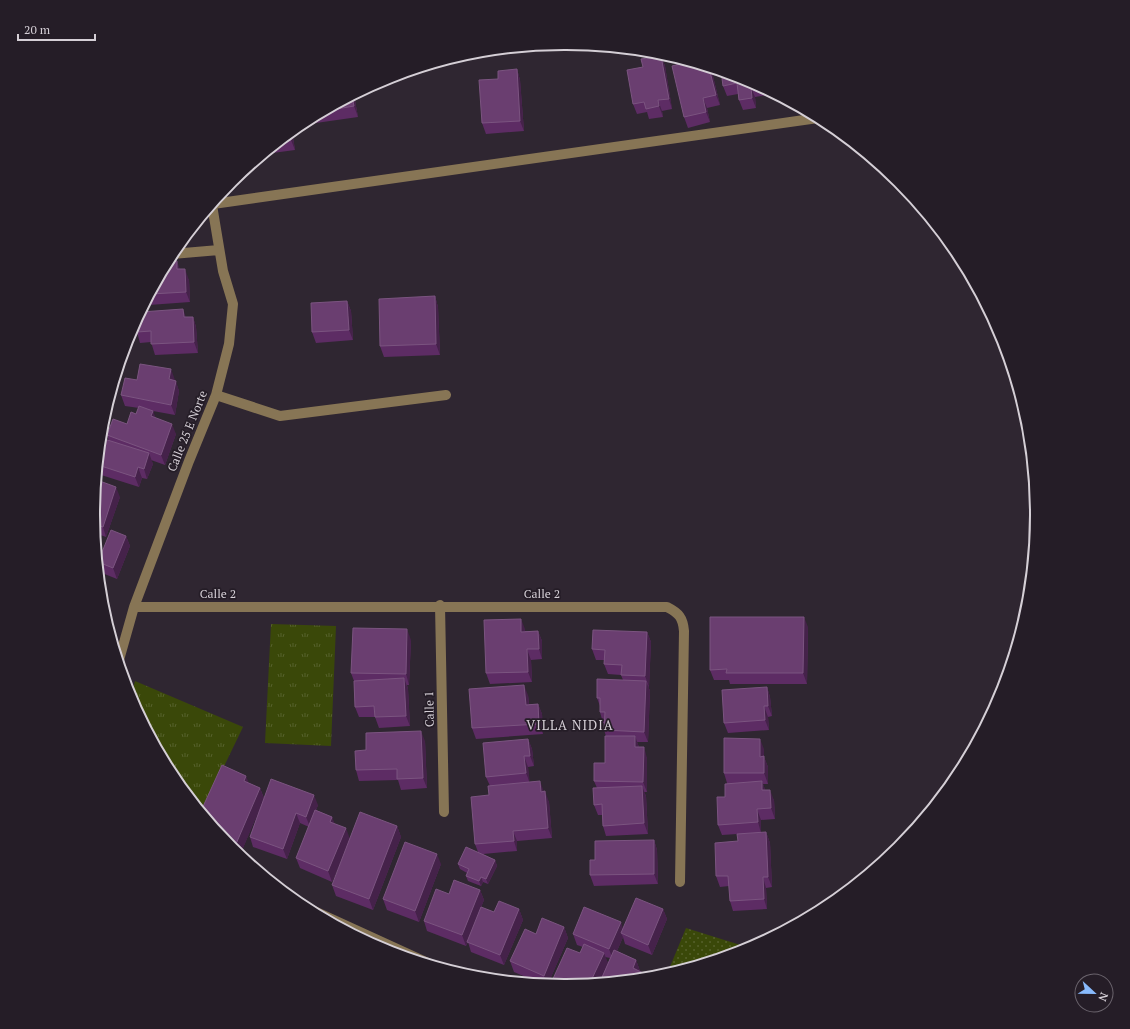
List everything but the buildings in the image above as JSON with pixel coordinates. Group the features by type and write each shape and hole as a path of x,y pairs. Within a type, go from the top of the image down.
{"street":[{"path":"221,203 809,119"},
{"name":"Calle 25 E Norte","path":"121,652 134,607 189,461 216,395 229,344 233,304 219,250 214,211"},
{"path":"181,253 219,250"},
{"path":"216,395 280,416 446,395"},
{"name":"Calle 2","path":"134,607 440,605 667,607 675,611 683,619 680,882"},
{"name":"Calle 1","path":"440,605 444,812"}],"green space":[{"path":"271,624 336,626 331,746 265,743"},
{"path":"135,681 243,727 204,807 179,773 163,747 148,720 134,686"},
{"path":"686,928 740,945 685,963 670,967"}],"district":[{"name":"VILLA NIDIA","path":"570,725"}]}
